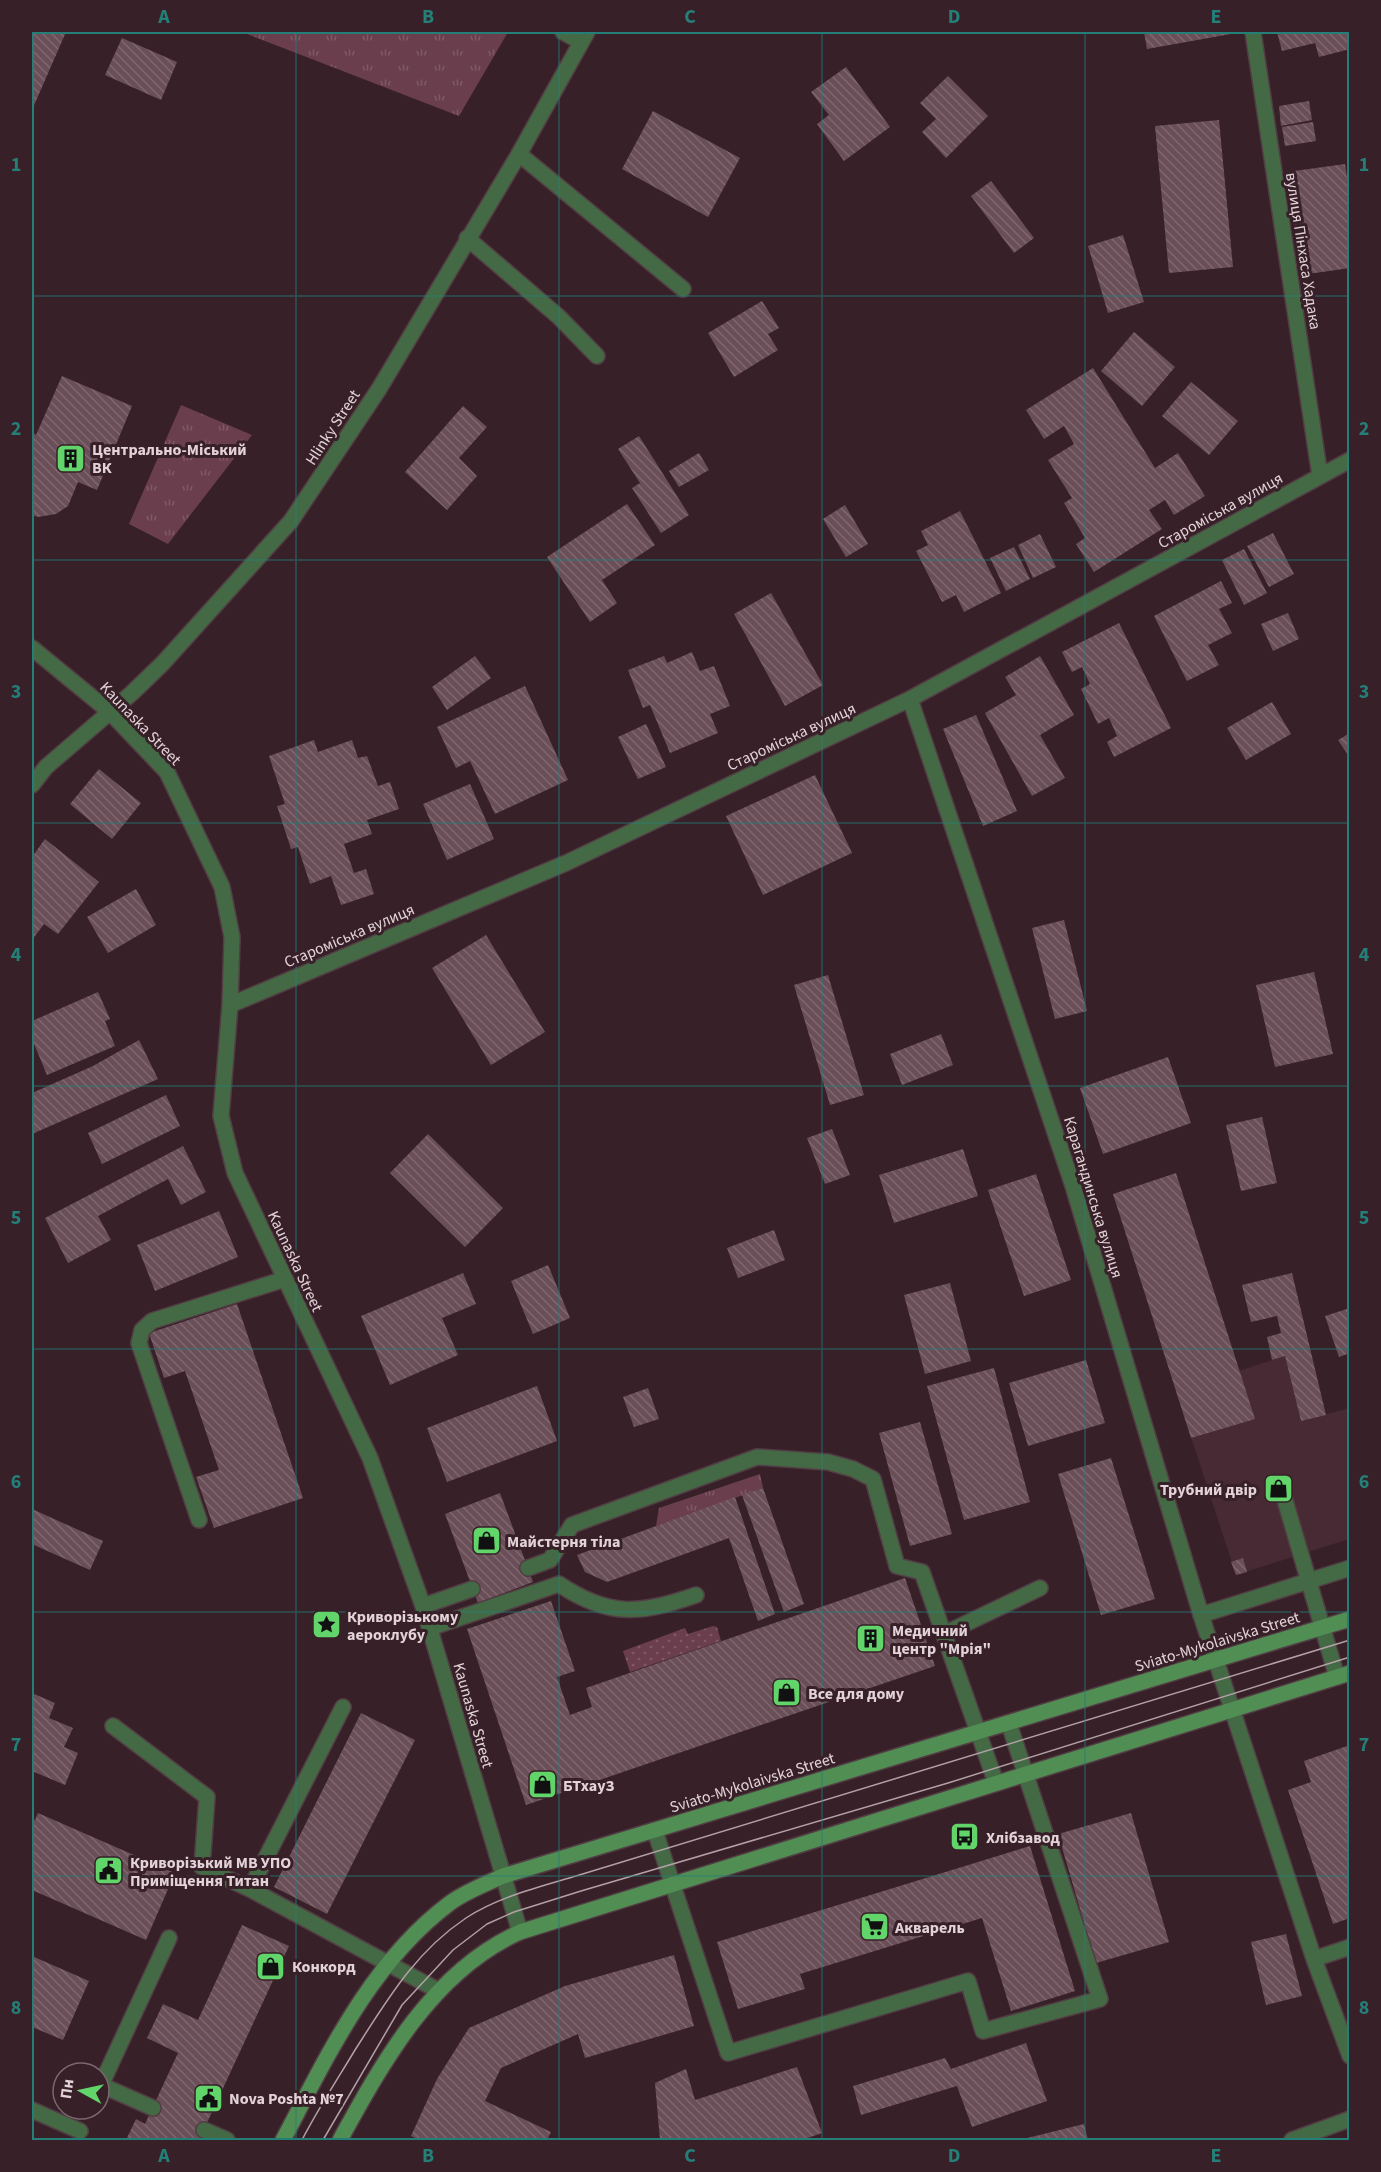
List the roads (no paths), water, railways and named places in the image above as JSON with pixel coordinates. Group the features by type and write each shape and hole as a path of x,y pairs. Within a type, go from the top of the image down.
{"main road":[{"name":"Sviato-Mykolaivska Street","path":"283,2140 322,2067 371,1984 388,1962 411,1935 452,1901 503,1876 1350,1619"},
{"path":"340,2140 391,2053 440,1992 474,1959 498,1942 520,1932 1343,1675"}],"street":[{"path":"563,32 584,37"},
{"name":"вулиця Пінхаса Хадака","path":"1253,32 1320,476"},
{"name":"Hlinky Street","path":"32,785 46,766 163,663 291,520 379,388 519,154 584,37"},
{"path":"519,154 683,289"},
{"path":"467,238 559,317 597,356"},
{"name":"Староміська вулиця","path":"230,1005 566,863 910,699 1350,460"},
{"name":"Kaunaska Street","path":"32,648 110,712 167,772 222,887 231,937 230,1005 222,1116 235,1173 370,1458 430,1628 520,1932"},
{"name":"Карагандинська вулиця","path":"910,699 1074,1186 1201,1616 1314,1959 1350,2056"},
{"path":"199,1520 139,1343 142,1330 152,1321 285,1279"},
{"path":"528,1568 550,1560 572,1525 757,1457 828,1462 853,1469 873,1479 897,1566 922,1572 996,1783"},
{"path":"1284,1497 1322,1628 1343,1675"},
{"path":"1201,1616 1350,1568"},
{"path":"430,1628 559,1584 575,1595 627,1612 662,1607 696,1595"},
{"path":"944,1634 1040,1588"},
{"path":"423,1606 472,1589"},
{"path":"250,1889 343,1707"},
{"path":"655,1831 728,2052 968,1981 983,2031 1100,1999 1009,1724"},
{"path":"113,1726 207,1797 202,1867 250,1889 440,1992"},
{"path":"153,2108 101,2085 169,1938"},
{"path":"1314,1959 1350,1947"},
{"path":"32,2110 80,2131"},
{"path":"1292,2140 1350,2119"},
{"path":"204,2130 227,2140"}],"tram line":[{"path":"302,2140 355,2050 403,1978 448,1931 491,1904 533,1889 1350,1640"},
{"path":"323,2140 402,2005 453,1950 487,1924 514,1912 581,1891 948,1783 1350,1657"}],"place":[{"name":"Центрально-Міський ВК","path":"71,458"},
{"name":"Трубний двір","path":"1278,1489"},
{"name":"Майстерня тіла","path":"486,1541"},
{"name":"Криворізькому аероклубу","path":"326,1625"},
{"name":"Медичний центр \"Мрія\"","path":"871,1639"},
{"name":"Все для дому","path":"787,1693"},
{"name":"БТхауЗ","path":"542,1785"},
{"name":"Хлібзавод","path":"965,1837"},
{"name":"Криворізький МВ УПО Приміщення Титан","path":"109,1871"},
{"name":"Акварель","path":"874,1927"},
{"name":"Конкорд","path":"271,1966"},
{"name":"Nova Poshta №7","path":"208,2098"}]}
